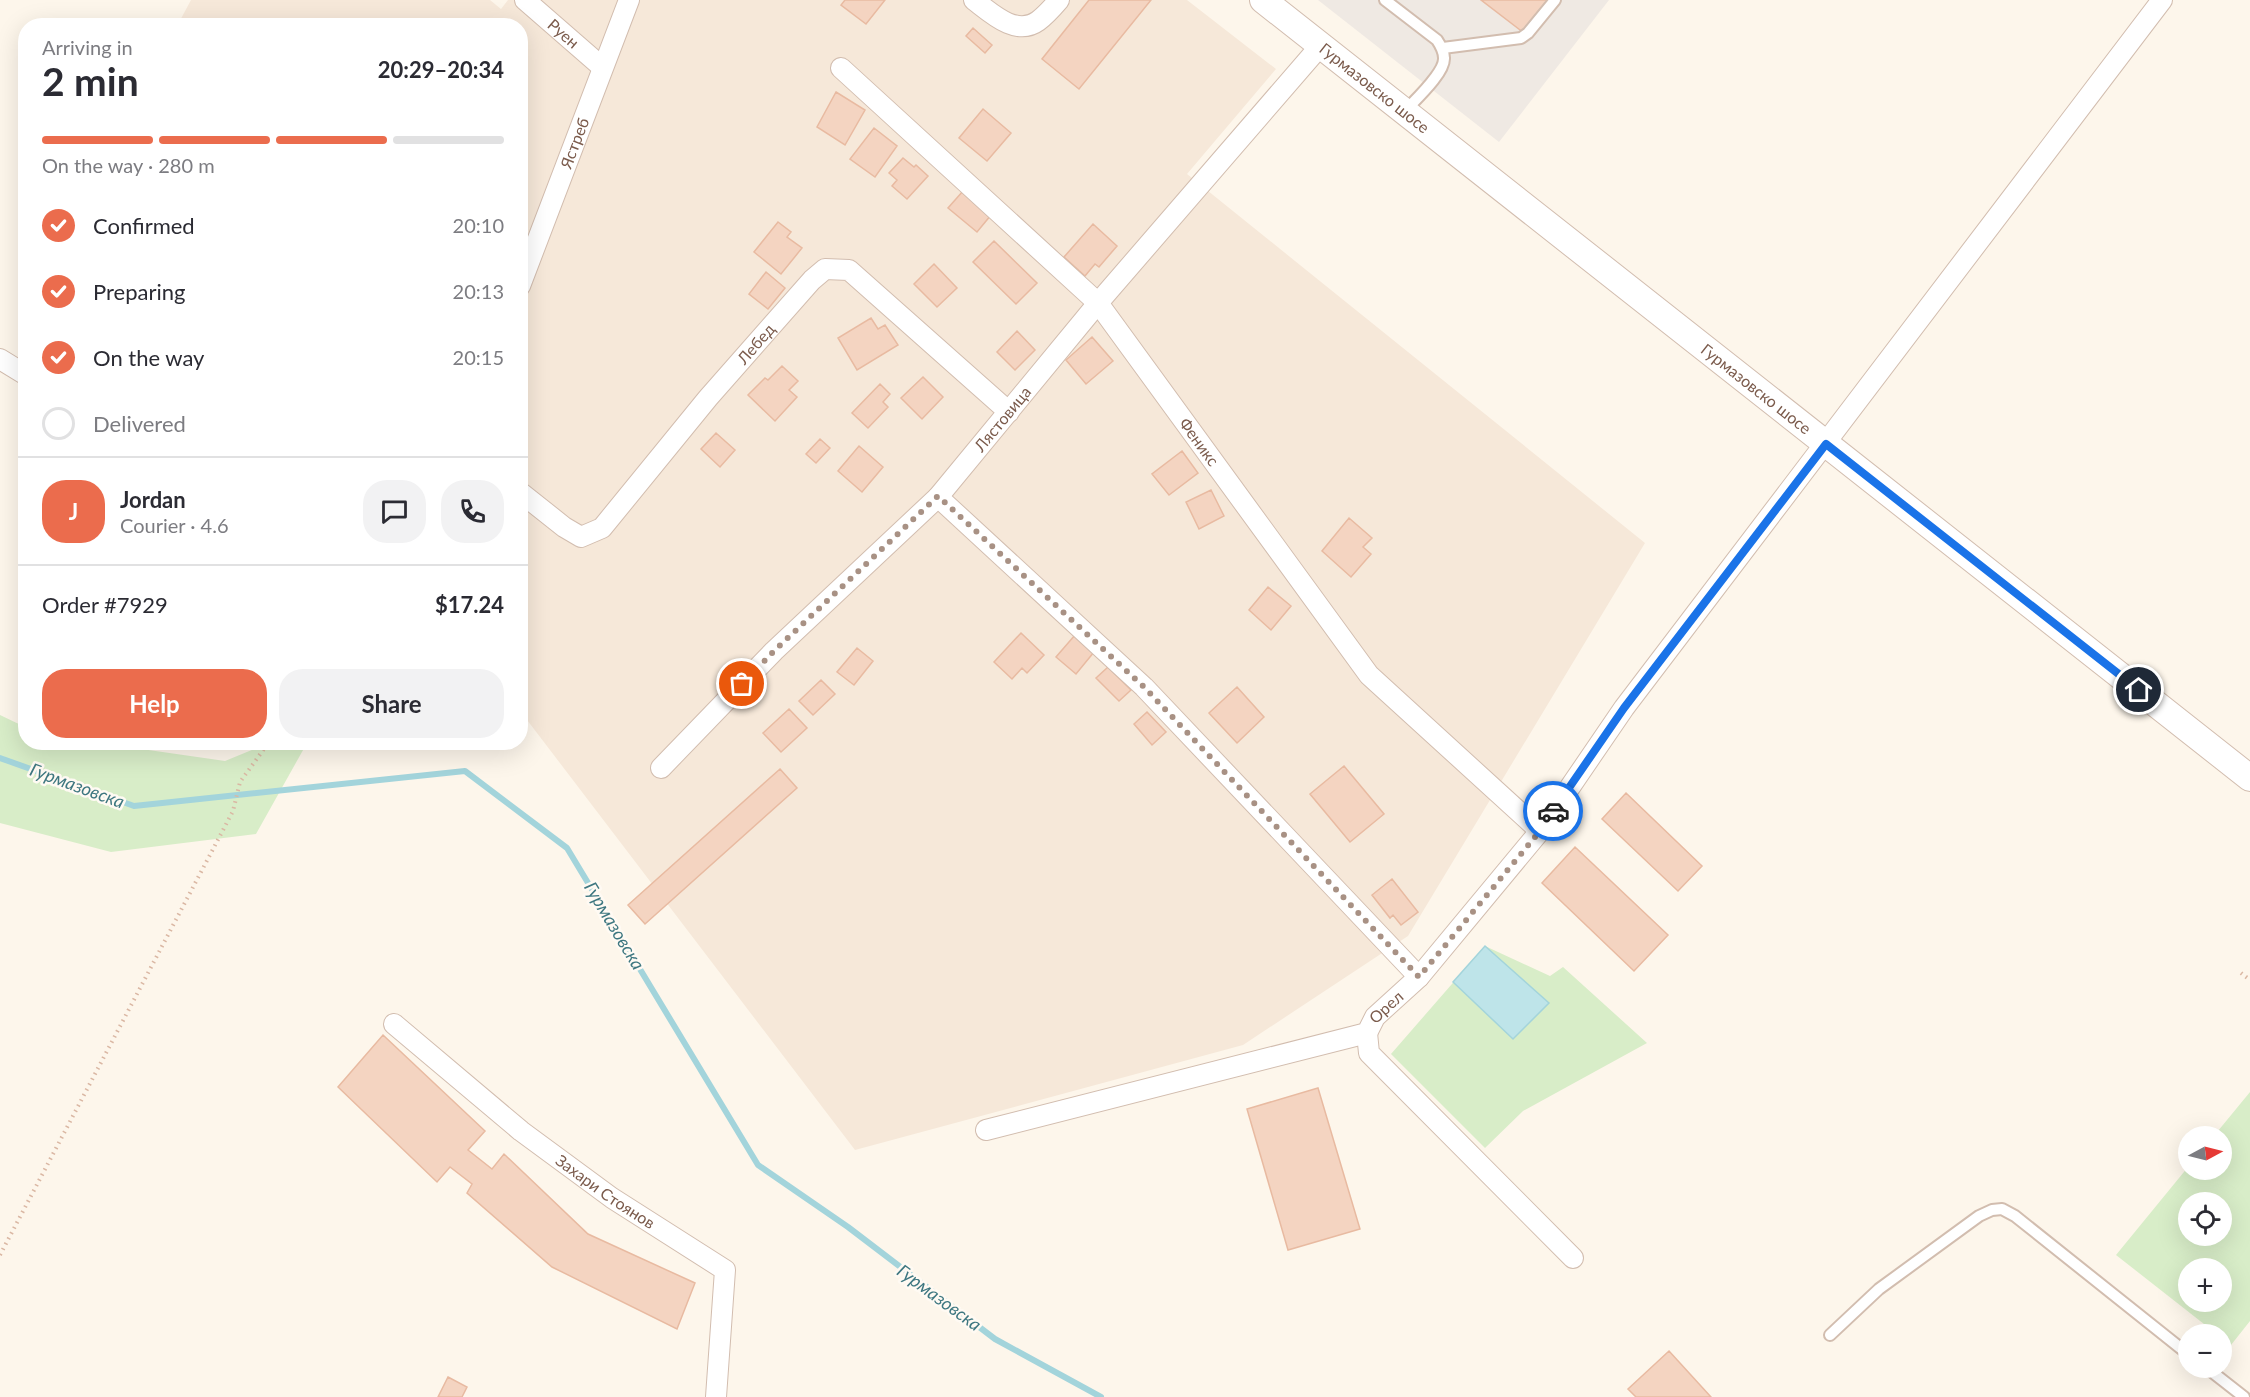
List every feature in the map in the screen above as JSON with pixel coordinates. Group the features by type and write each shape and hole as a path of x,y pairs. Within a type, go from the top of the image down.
{"street":[{"name":"Руен","path":"525,0 602,68"},
{"name":"Ястреб","path":"528,265 629,0"},
{"path":"974,0 999,20 1017,26 1037,22 1059,0"},
{"name":"Гурмазовско шосе","path":"1263,0 2250,778"},
{"name":"Орел","path":"986,1130 1367,1033 1375,1017 1419,977 1540,831 1624,708 2162,0"},
{"name":"Лястовица","path":"661,768 774,651 938,496 1098,303 1321,45"},
{"name":"Феникс","path":"842,68 1098,303 1369,675 1540,831"},
{"name":"Лебед","path":"528,498 564,527 581,537 602,528 708,398 812,280 825,269 849,270 1009,412"},
{"path":"0,359 18,370"},
{"path":"938,496 1144,687 1419,977"},
{"name":"Захари Стоянов","path":"394,1024 530,1138 612,1198 725,1270 716,1397"},
{"path":"1367,1033 1369,1053 1574,1258"}],"lane":[{"path":"1385,0 1437,40 1443,48 1445,59 1442,69 1405,112"},
{"path":"1443,48 1521,38 1528,33 1555,0"},
{"path":"1830,1335 1879,1289 1949,1236 1979,1216 1992,1210 2002,1209 2015,1215 2178,1346"},
{"path":"2220,1378 2244,1397"}],"path":[{"path":"0,1255 233,809 240,784 263,750"},
{"path":"2241,973 2250,980"}],"shaded area":[{"path":"191,0 490,0 501,9 508,0 1187,0 1276,69 1187,174 1645,543 1408,936 1243,1045 855,1150 528,721 528,18 181,18"},
{"path":"1318,0 1609,0 1499,142"}],"green space":[{"path":"0,715 18,724 18,750 149,750 225,761 252,750 303,750 256,834 111,852 0,823"},
{"path":"1485,946 1550,976 1563,967 1647,1043 1523,1111 1485,1148 1391,1054"},
{"path":"2250,1092 2250,1321 2232,1344 2232,1324 2204,1324 2189,1312 2232,1312 2232,1258 2178,1258 2178,1304 2116,1255 2178,1179 2232,1180 2232,1126 2222,1126"}],"water":[{"path":"1485,946 1549,1003 1513,1039 1453,982"}],"building":[{"path":"845,0 885,0 866,24 841,5"},
{"path":"1089,0 1151,0 1079,89 1042,59"},
{"path":"1481,0 1549,0 1524,33"},
{"path":"973,28 992,45 985,53 966,36"},
{"path":"836,92 865,110 845,145 817,127"},
{"path":"983,109 1011,133 987,161 959,138"},
{"path":"874,128 897,146 875,177 850,159"},
{"path":"903,158 914,167 916,165 928,176 907,199 892,186 897,180 889,173"},
{"path":"963,191 991,215 977,232 948,208"},
{"path":"778,222 791,232 787,237 802,248 781,274 754,252"},
{"path":"1093,224 1117,246 1099,267 1095,264 1085,276 1064,257"},
{"path":"994,241 1037,283 1016,304 973,262"},
{"path":"934,264 957,288 937,307 914,284"},
{"path":"766,272 785,288 768,309 749,294"},
{"path":"871,318 878,329 885,325 898,345 857,370 838,338"},
{"path":"1017,331 1035,350 1015,370 997,352"},
{"path":"1092,337 1113,361 1086,384 1066,360"},
{"path":"782,366 798,381 789,390 797,397 775,421 748,395 765,378 768,380"},
{"path":"923,377 943,397 922,419 901,398"},
{"path":"880,384 890,394 883,402 888,407 868,428 852,413"},
{"path":"716,433 735,450 720,467 701,449"},
{"path":"820,439 830,448 816,463 806,454"},
{"path":"859,446 883,467 862,492 838,471"},
{"path":"1182,451 1198,473 1169,495 1152,474"},
{"path":"1211,490 1224,516 1199,529 1186,502"},
{"path":"1349,518 1372,538 1363,547 1371,554 1351,577 1322,551"},
{"path":"1268,587 1291,606 1271,630 1249,610"},
{"path":"1021,633 1044,655 1027,673 1022,668 1012,679 994,662"},
{"path":"1075,635 1094,652 1076,674 1056,657"},
{"path":"857,648 873,661 854,685 837,672"},
{"path":"1108,667 1131,690 1119,701 1096,678"},
{"path":"821,680 835,694 813,715 799,701"},
{"path":"1237,687 1264,717 1237,743 1209,713"},
{"path":"789,709 807,728 781,752 763,733"},
{"path":"1147,712 1166,732 1152,745 1134,724"},
{"path":"1344,766 1384,814 1350,842 1310,794"},
{"path":"780,769 797,788 645,924 628,905"},
{"path":"1626,793 1702,866 1678,891 1602,819"},
{"path":"1575,847 1668,935 1634,971 1542,883"},
{"path":"1392,879 1418,912 1401,925 1393,915 1390,918 1372,895"},
{"path":"383,1035 485,1131 468,1150 492,1169 504,1154 588,1234 695,1283 677,1329 552,1267 467,1193 472,1184 450,1167 437,1182 338,1087"},
{"path":"1318,1088 1360,1229 1288,1250 1247,1109"},
{"path":"1669,1351 1711,1397 1636,1397 1628,1389"},
{"path":"448,1377 467,1387 462,1397 438,1397"}],"waterway":[{"name":"Гурмазовска","path":"0,758 134,806 465,771 567,848 758,1165 848,1227 995,1339 1101,1397"}],"way so far":[{"path":"742,684 938,496 1144,687 1419,977 1540,831 1553,811"}],"route":[{"path":"1553,811 1624,708 1826,444 2139,690"}]}
